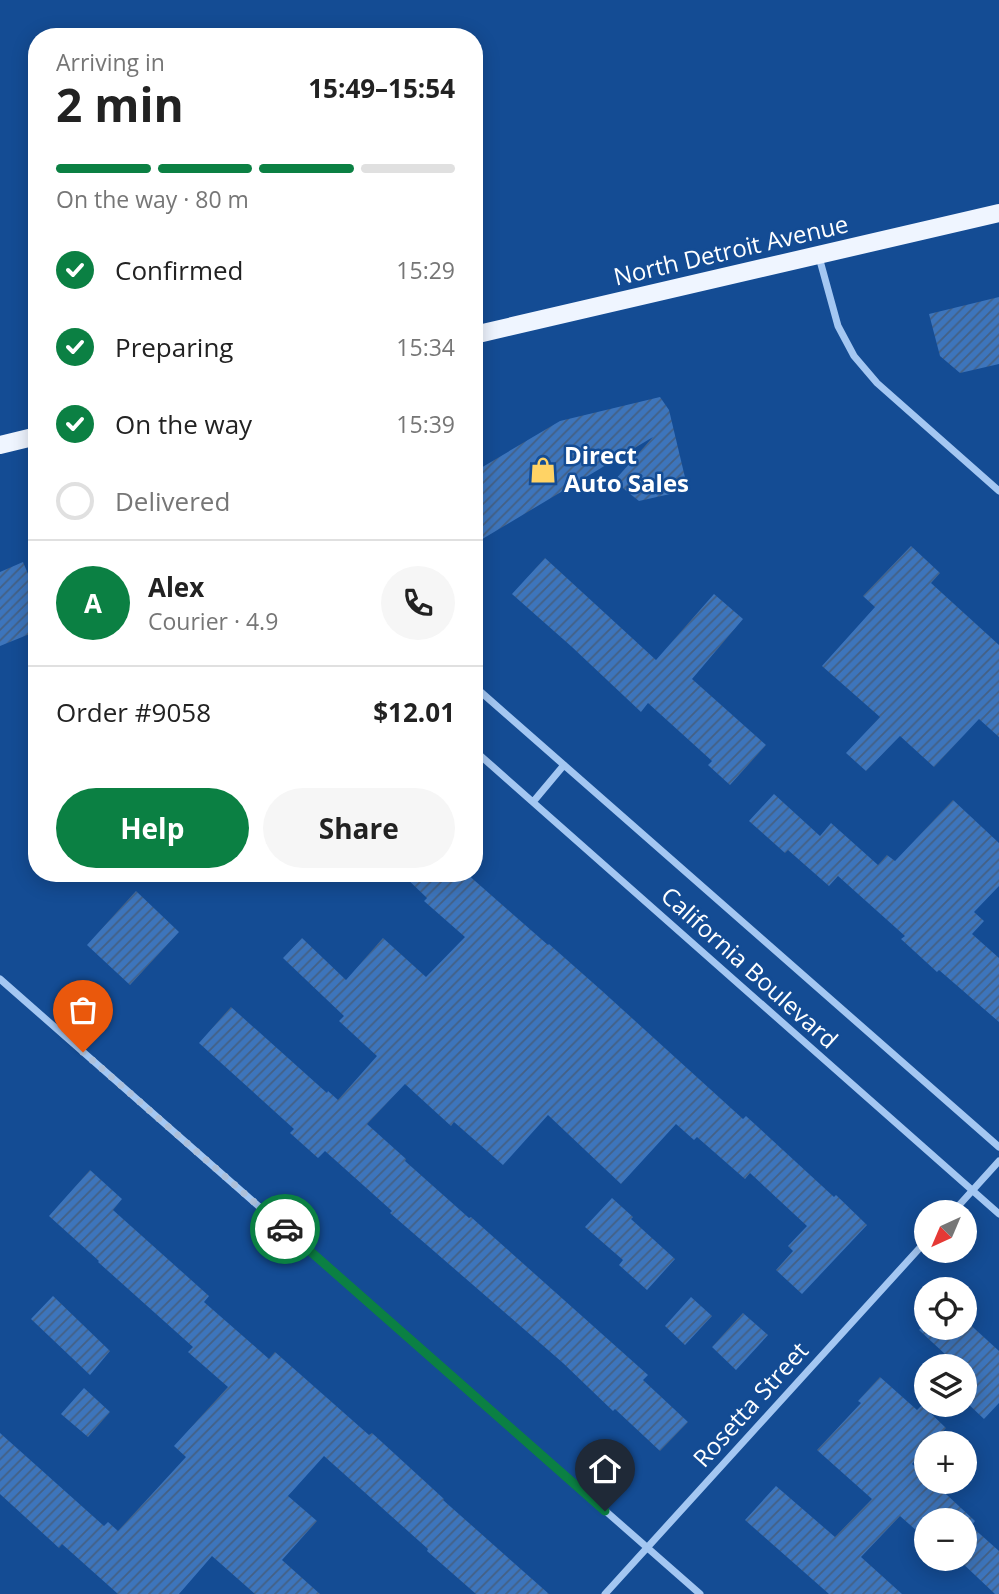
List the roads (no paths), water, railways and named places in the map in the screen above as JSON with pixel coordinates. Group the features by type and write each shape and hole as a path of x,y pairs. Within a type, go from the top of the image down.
{"main road":[{"name":"North Detroit Avenue","path":"483,333 999,213"},
{"path":"0,445 28,438"}],"street":[{"path":"819,256 838,326 854,356 877,383 999,491"},
{"name":"California Boulevard","path":"483,694 999,1147"},
{"name":"California Boulevard","path":"483,758 999,1214"},
{"path":"533,802 564,765"},
{"path":"0,979 699,1594"},
{"path":"963,1200 999,1161"},
{"name":"Rosetta Street","path":"605,1594 914,1254"}],"place":[{"name":"Direct Auto Sales","path":"543,470"}]}
